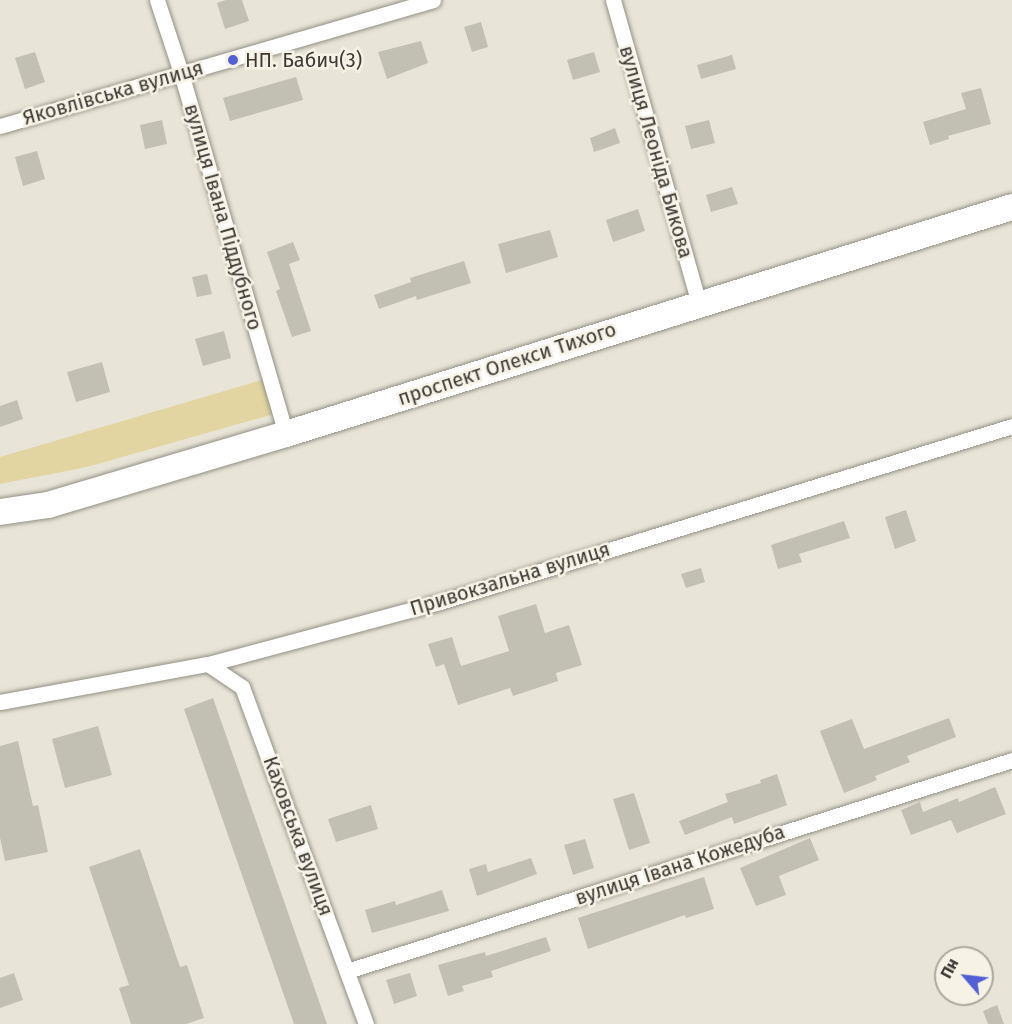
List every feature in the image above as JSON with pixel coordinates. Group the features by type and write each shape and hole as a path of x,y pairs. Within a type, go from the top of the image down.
{"main road":[{"name":"проспект Олекси Тихого","path":"0,512 48,505 286,434 1012,207"}],"street":[{"name":"вулиця Івана Піддубного","path":"157,0 181,73 286,434"},
{"name":"Яковлівська вулиця","path":"0,126 433,0"},
{"name":"вулиця Леоніда Бикова","path":"613,0 699,303"},
{"name":"Привокзальна вулиця","path":"0,702 208,664 440,602 1012,426"},
{"name":"Каховська вулиця","path":"208,664 242,687 366,1024"},
{"name":"вулиця Івана Кожедуба","path":"347,971 1012,760"}],"shaded area":[{"path":"265,379 274,414 87,467 0,484 0,457"}],"building":[{"path":"226,0 242,0 249,21 225,29 217,3"},
{"path":"481,22 488,47 472,52 464,27"},
{"path":"421,41 428,63 387,79 378,52"},
{"path":"35,52 45,82 25,89 15,58"},
{"path":"594,52 600,72 573,80 567,60"},
{"path":"732,55 736,69 701,79 697,65"},
{"path":"296,77 303,100 230,121 223,98"},
{"path":"981,88 991,124 948,136 949,139 930,145 923,122 966,109 961,93"},
{"path":"162,120 167,144 145,149 140,125"},
{"path":"709,120 715,143 691,149 685,126"},
{"path":"615,128 620,143 594,152 590,138"},
{"path":"37,151 45,179 23,186 15,157"},
{"path":"732,187 738,204 711,212 706,195"},
{"path":"638,209 645,231 613,242 606,220"},
{"path":"550,230 558,257 506,273 498,244"},
{"path":"293,242 300,260 289,264 311,331 292,337 276,291 280,289 267,252"},
{"path":"464,261 471,283 417,300 416,296 379,309 374,295 411,282 410,278"},
{"path":"207,274 212,294 197,297 192,277"},
{"path":"224,331 231,358 203,366 195,339"},
{"path":"102,362 110,392 76,402 67,372"},
{"path":"17,400 23,419 0,427 0,406"},
{"path":"906,510 916,541 895,549 885,517"},
{"path":"844,521 850,538 799,554 802,562 778,569 771,545"},
{"path":"701,568 705,582 686,588 681,574"},
{"path":"536,604 545,633 569,625 582,665 556,673 558,681 513,696 510,688 458,705 444,664 436,667 428,644 452,637 461,666 509,651 498,616"},
{"path":"213,698 327,1024 294,1024 184,709"},
{"path":"949,718 956,737 907,756 910,762 875,776 877,780 844,793 820,731 852,719 864,749"},
{"path":"98,726 112,775 65,788 52,739"},
{"path":"18,741 33,806 38,805 48,852 5,861 0,838 0,746"},
{"path":"777,774 787,805 734,824 732,817 685,835 679,821 728,802 725,794 761,783 760,780"},
{"path":"995,787 1006,814 957,833 951,820 911,835 901,810 920,802 923,812 958,798 959,802"},
{"path":"634,793 650,843 629,850 613,799"},
{"path":"371,805 378,829 336,842 328,819"},
{"path":"810,838 819,860 779,876 786,895 756,906 740,868"},
{"path":"585,839 594,868 573,875 564,845"},
{"path":"140,849 180,967 187,965 204,1018 186,1024 131,1024 119,988 129,985 89,867"},
{"path":"531,858 537,874 477,896 469,869 486,864 488,872"},
{"path":"704,877 714,909 686,918 685,915 588,949 578,918"},
{"path":"442,890 449,911 372,933 365,910 395,901 396,905"},
{"path":"546,937 551,951 491,971 493,977 462,986 464,991 448,996 438,965 485,952 486,956"},
{"path":"14,973 23,1000 0,1008 0,978"},
{"path":"410,973 417,996 394,1004 386,980"},
{"path":"997,1005 1004,1024 988,1024 983,1011"}],"place":[{"name":"НП. Бабич(3)","path":"233,60"}]}
